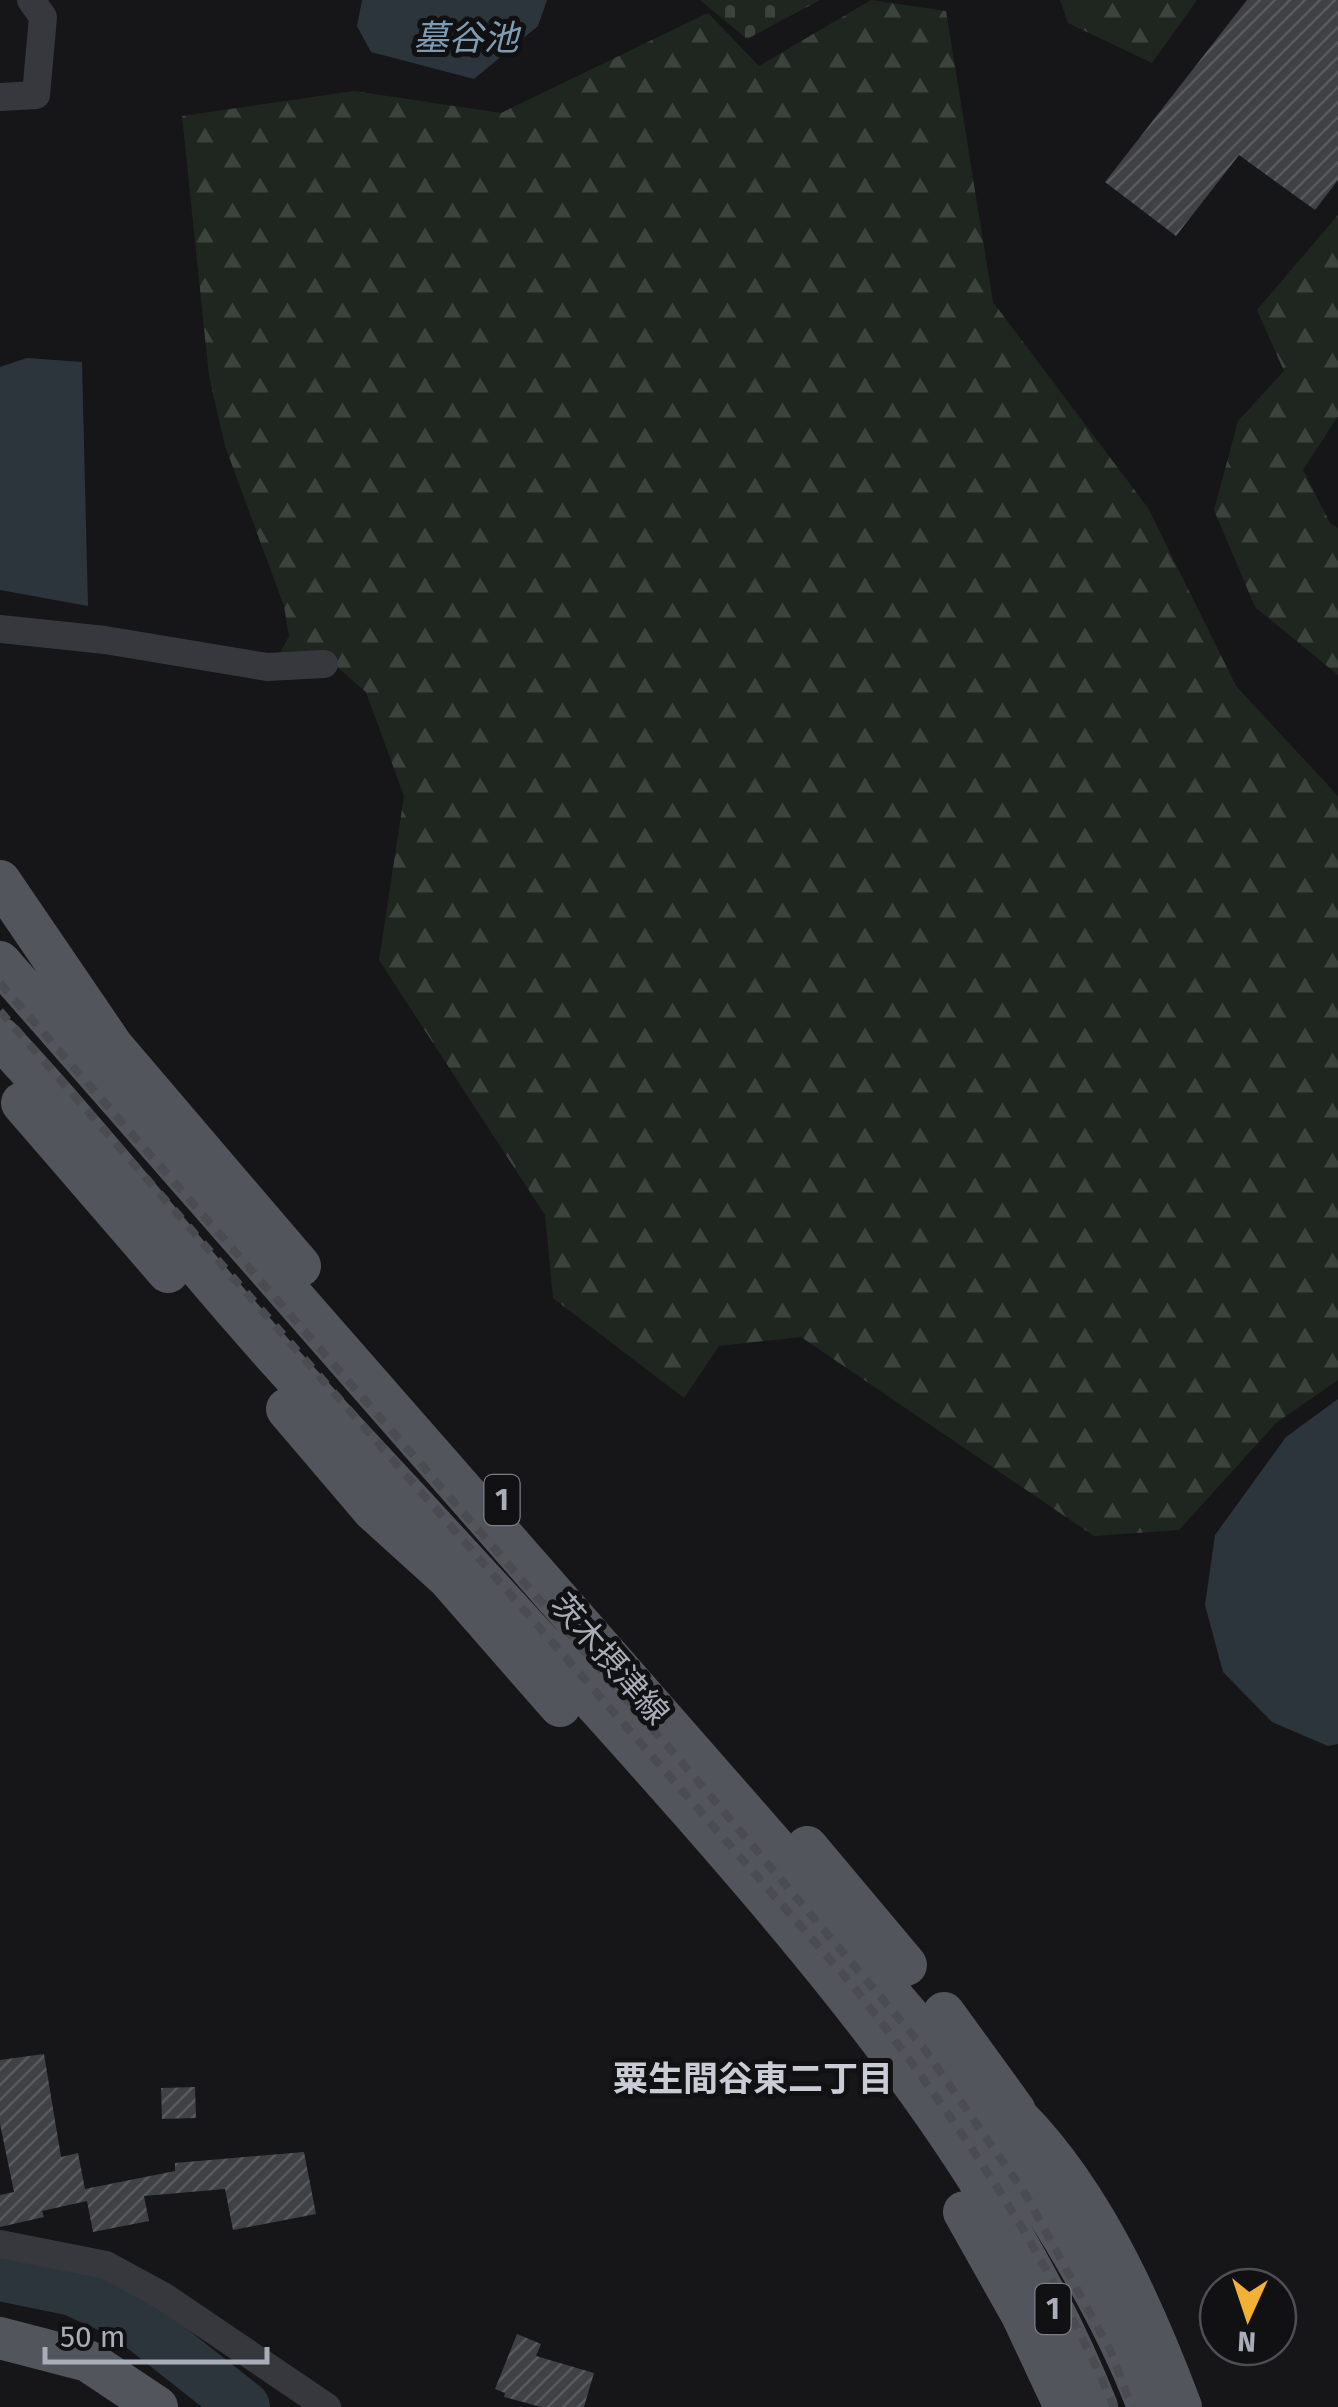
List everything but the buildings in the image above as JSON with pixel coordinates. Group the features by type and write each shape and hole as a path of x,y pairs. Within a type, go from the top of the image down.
{"main road":[{"name":"1","path":"0,880 113,1047 357,1335 843,1889 930,1995 1015,2111"},
{"name":"茨木摂津線","path":"0,962 810,1886 820,1908 912,2020 996,2136 1094,2296 1148,2407"},
{"name":"茨木摂津線","path":"0,1038 133,1185 287,1368 508,1602 776,1908 895,2058 1043,2288 1097,2407"},
{"name":"1","path":"0,1078 374,1511 448,1578 775,1952 922,2143 1022,2315 1065,2407"},
{"name":"1","path":"402,1492 560,1706"},
{"path":"810,1886 832,1901 996,2098 1015,2111 1061,2168 1119,2268 1181,2407"},
{"path":"0,2338 88,2361 157,2407"}],"street":[{"path":"0,96 36,95 43,16 31,0"},
{"path":"0,629 105,640 267,667 324,664"},
{"path":"0,2244 106,2264 163,2296 327,2407"}],"green space":[{"path":"700,0 820,0 747,39"},
{"path":"871,0 946,11 993,302 1148,508 1236,686 1338,796 1338,1380 1276,1423 1179,1530 1094,1536 801,1337 719,1346 684,1398 553,1298 545,1215 379,960 404,796 366,692 328,659 280,653 289,636 284,606 225,446 209,376 182,116 354,91 501,113 708,13 759,66"},
{"path":"1060,0 1197,0 1152,63 1068,23"},
{"path":"1338,215 1338,416 1303,470 1330,523 1338,528 1338,675 1255,607 1214,510 1238,421 1284,371 1257,310"}],"water":[{"name":"墓谷池","path":"362,0 547,0 538,26 474,79 371,52 357,26"},
{"path":"27,358 82,362 88,606 0,590 0,367"},
{"path":"1338,1399 1338,1744 1328,1746 1272,1722 1223,1672 1205,1605 1215,1535 1286,1437"}],"waterway":[{"path":"0,2275 73,2290 126,2314 244,2407"}],"railway":[{"path":"0,983 685,1766 923,2047 1026,2195 1110,2350 1132,2407"},
{"path":"0,1011 854,1987 929,2087 998,2189 1060,2295 1114,2407"}],"district":[{"name":"粟生間谷東二丁目","path":"753,2079"}]}
